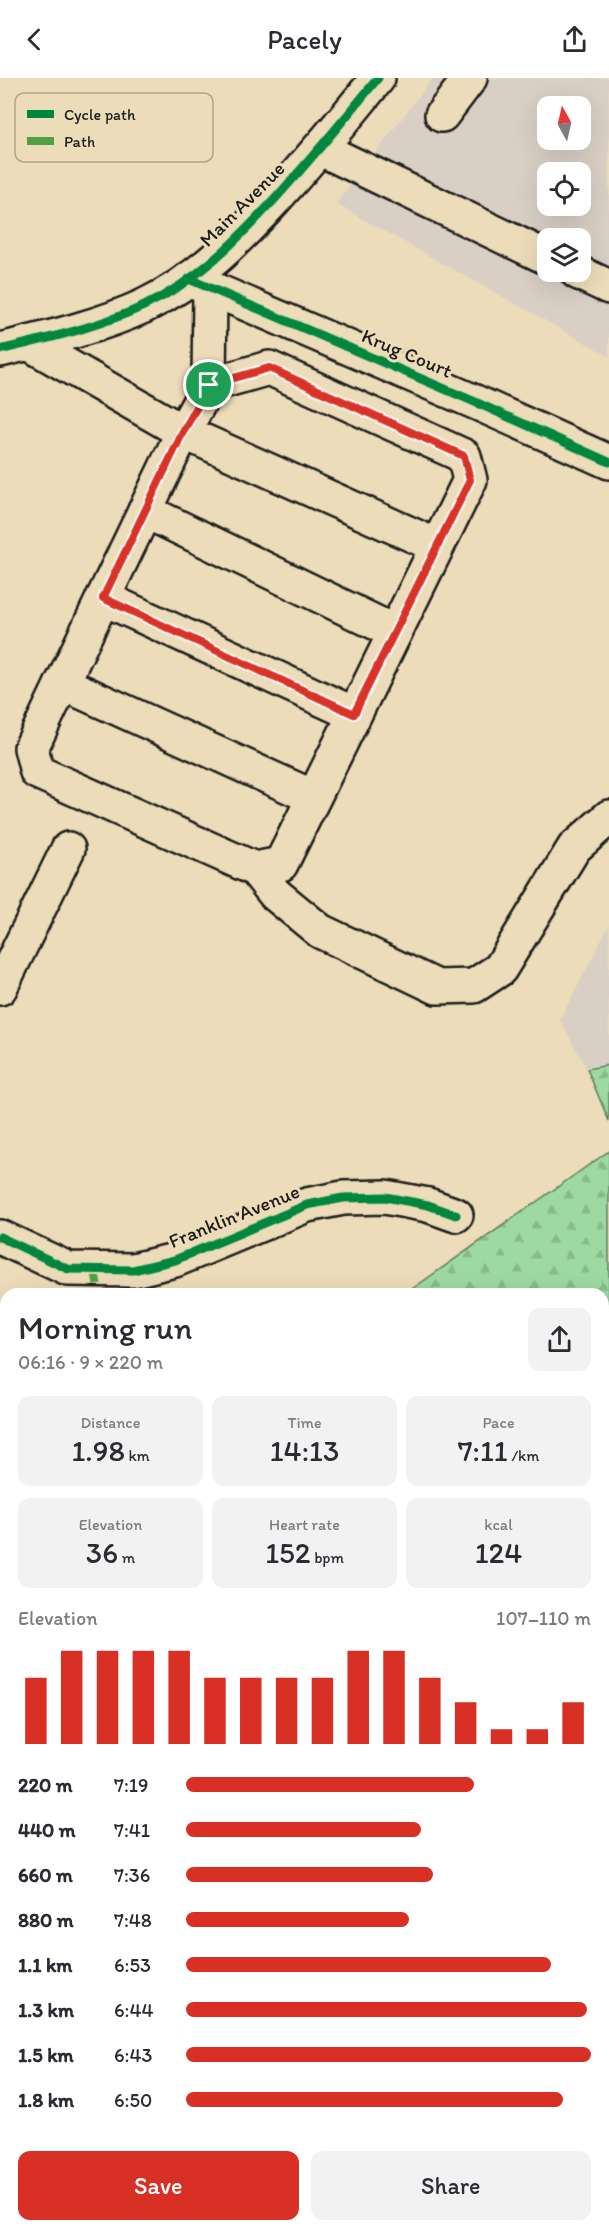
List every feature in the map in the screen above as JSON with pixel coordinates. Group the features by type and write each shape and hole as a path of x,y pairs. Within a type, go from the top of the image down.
{"street":[{"name":"Main Avenue","path":"8,348 91,327 199,284 321,148 378,78"},
{"path":"442,115 470,78"},
{"path":"321,148 537,253"},
{"path":"591,279 609,287"},
{"path":"199,284 209,385 183,432 31,748 37,772 255,869 275,894 320,931 437,987 474,986 500,969 574,848 609,817"},
{"name":"Krug Court","path":"199,284 476,402 609,462"},
{"path":"8,348 183,432 437,546"},
{"path":"209,385 269,368 464,456 470,480 281,864 255,869"},
{"path":"145,512 395,632"},
{"path":"103,598 354,714"},
{"path":"62,683 314,797"},
{"path":"0,988 68,849"},
{"name":"Franklin Avenue","path":"0,1237 68,1269 134,1270 175,1260 307,1205 343,1198 386,1197 428,1205 456,1215"}],"shaded area":[{"path":"433,78 609,78 609,356 336,204"},
{"path":"609,925 609,1065 587,1069 560,1020"}],"green space":[{"path":"609,1065 609,1121 587,1069"},
{"path":"609,1151 609,1288 414,1288"}],"marked path":[{"path":"95,1270 98,1288"}],"cycle path":[{"path":"0,350 109,320 163,296 198,273 230,245 274,200 378,78"},
{"path":"189,279 609,462"},
{"path":"0,1237 68,1269 133,1270 175,1260 307,1205 343,1198 385,1197 428,1205 456,1215"}],"route":[{"path":"269,368 464,456 470,480 354,714 103,598 183,432 209,385 269,368"}]}
